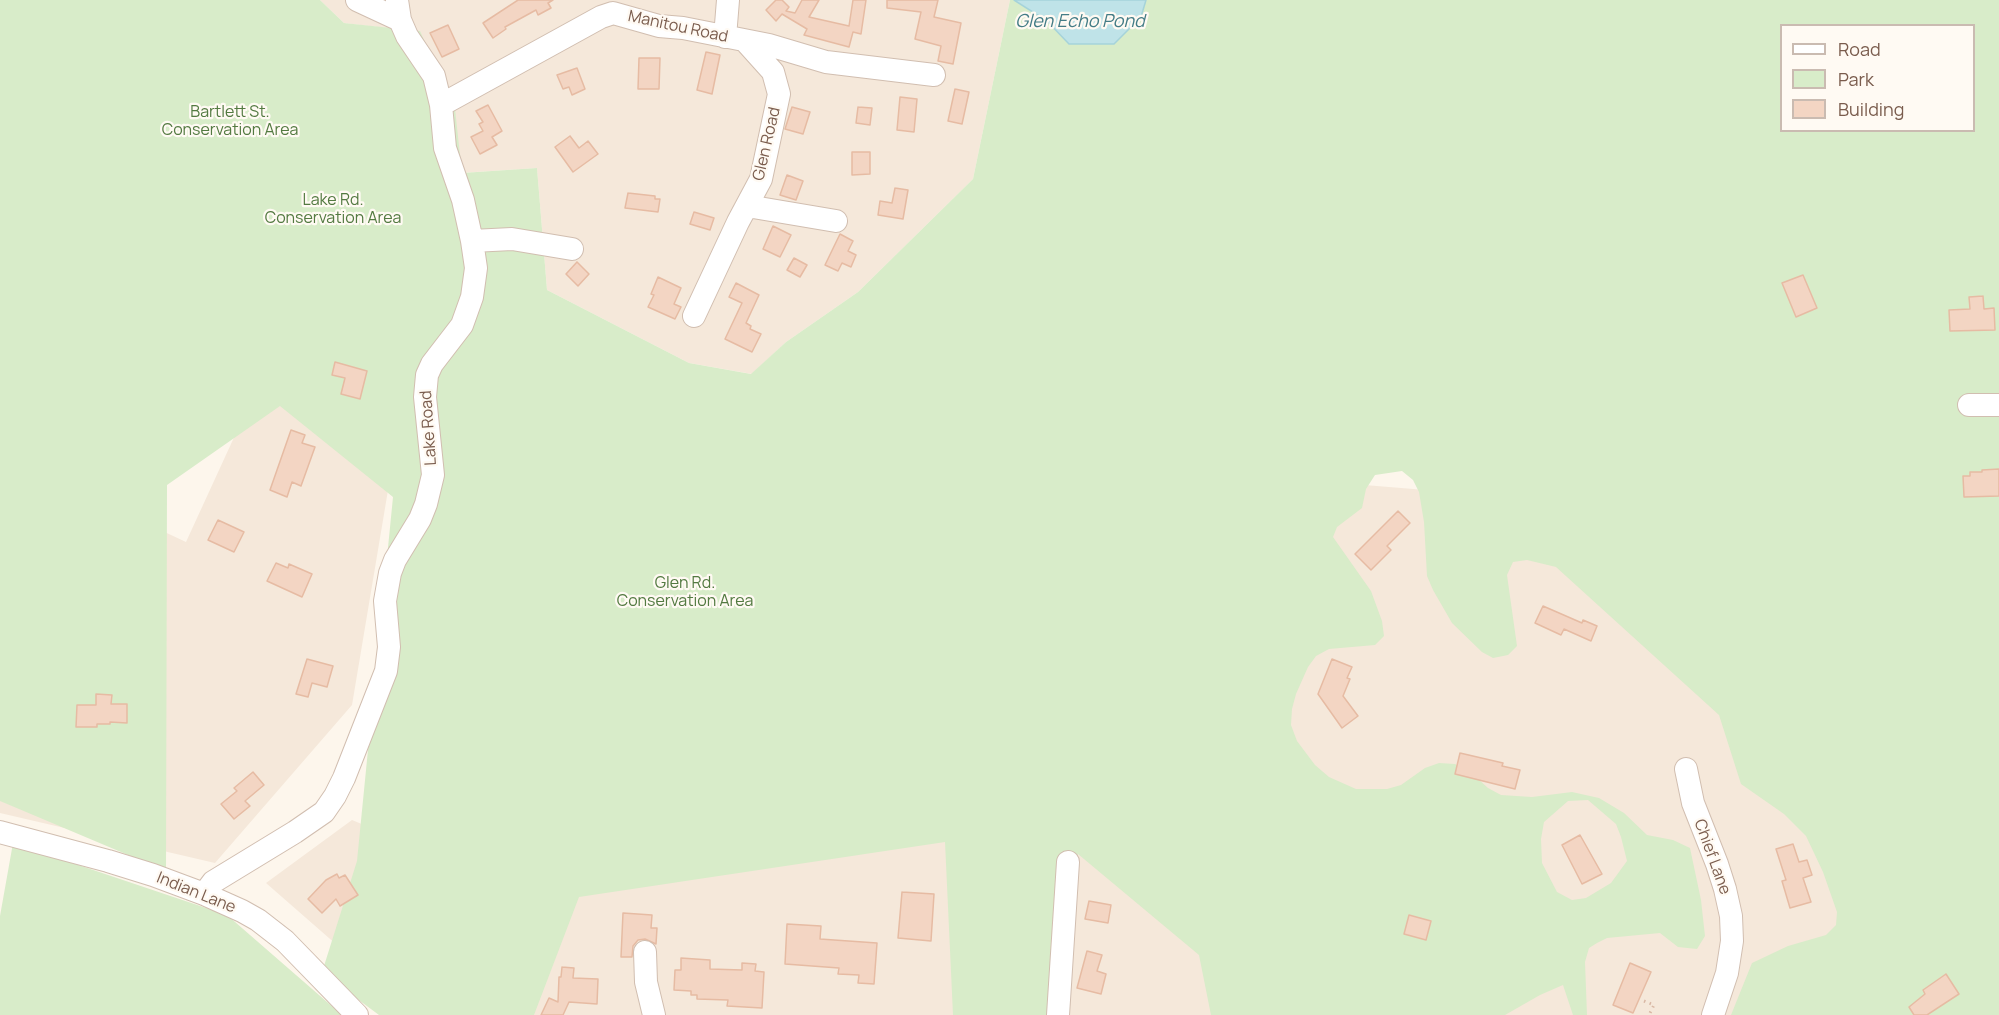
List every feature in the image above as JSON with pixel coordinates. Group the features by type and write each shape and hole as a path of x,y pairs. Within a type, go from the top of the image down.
{"street":[{"name":"Lake Road","path":"204,894 213,882 324,812 344,778 386,671 389,647 385,601 390,573 395,560 420,519 433,476 424,397 427,375 432,364 462,325 472,297 476,268 472,241 463,200 445,148 441,105 434,76 408,36 398,10 357,0"},
{"path":"728,0 736,39"},
{"name":"Manitou Road","path":"441,105 601,17 613,13 659,26 683,28 769,45 826,62 934,75"},
{"name":"Glen Road","path":"694,316 761,179 779,94 773,72 736,39"},
{"path":"747,206 836,221"},
{"path":"472,241 512,238 572,249"},
{"path":"1969,405 1999,405"},
{"name":"Chief Lane","path":"1686,769 1693,803 1717,864 1731,916 1732,941 1727,973 1713,1015"},
{"name":"Indian Lane","path":"0,832 108,861 204,894 242,911 272,930 299,953 357,1015"},
{"path":"1058,1015 1068,862"},
{"path":"645,952 646,982 654,1015"}],"path":[{"path":"1644,1001 1654,1005 1650,1015"}],"shaded area":[{"path":"320,0 1010,0 973,179 858,292 786,342 752,374 689,363 547,290 537,168 461,173 420,32 344,23"},
{"path":"1975,24 1999,28 1999,1015 417,1015 266,883 352,820 511,886 1304,480 1571,502 1972,132 1975,132"},
{"path":"298,298 411,353 352,705 215,863 0,813 0,455 186,542"}],"green space":[{"path":"0,0 320,0 344,23 420,31 455,109 462,173 537,168 547,290 689,363 751,374 786,342 858,292 973,179 1010,0 1014,0 1047,21 1069,43 1141,17 1146,0 1999,0 1999,1015 1731,1015 1752,963 1788,946 1826,935 1836,925 1837,912 1823,872 1806,836 1784,814 1741,784 1719,715 1556,567 1527,560 1513,562 1507,575 1517,646 1508,655 1493,658 1482,652 1452,623 1433,590 1427,576 1424,522 1419,492 1413,480 1402,471 1375,475 1366,489 1362,508 1337,527 1333,537 1371,591 1382,621 1384,636 1375,645 1329,649 1316,656 1308,667 1296,694 1291,725 1297,741 1315,765 1329,777 1356,789 1387,789 1401,785 1425,768 1439,763 1455,764 1501,795 1532,797 1572,792 1599,798 1624,813 1647,835 1673,840 1690,848 1701,900 1705,936 1697,949 1678,947 1660,933 1607,938 1597,943 1589,948 1585,962 1587,1015 1573,1015 1563,985 1505,1015 1211,1015 1199,955 1078,854 1056,1015 953,1015 945,842 579,897 534,1015 379,1015 352,995 324,966 357,861 393,497 280,406 167,485 166,871 0,801","holes":["1588,800 1616,824 1627,861 1611,883 1586,898 1572,900 1557,892 1542,863 1541,839 1544,822 1568,801"]},
{"path":"13,843 227,915 342,1015 0,1015 0,916"}],"water":[{"name":"Glen Echo Pond","path":"1014,0 1146,0 1141,17 1114,44 1069,44 1047,21"}],"building":[{"path":"518,0 553,0 548,3 551,8 538,15 536,10 505,27 506,29 493,38 483,23"},
{"path":"776,0 782,0 789,7 786,11 795,13 802,0 819,0 809,17 849,26 853,0 866,0 861,34 853,32 849,47 804,35 807,29 782,14 776,21 766,10"},
{"path":"887,0 938,0 934,17 961,23 953,64 938,61 941,46 915,39 921,12 887,8"},
{"path":"448,25 459,49 442,57 430,33"},
{"path":"706,52 720,55 712,94 697,90"},
{"path":"639,58 660,58 659,89 638,89"},
{"path":"577,68 585,89 572,95 569,87 563,89 557,75"},
{"path":"955,89 969,92 962,124 948,121"},
{"path":"900,97 917,99 914,132 897,130"},
{"path":"488,105 502,131 492,137 497,145 480,154 471,137 483,131 479,124 483,122 476,111"},
{"path":"792,107 810,112 803,134 785,129"},
{"path":"858,107 872,108 870,125 856,123"},
{"path":"570,136 579,148 588,141 598,154 573,172 555,147"},
{"path":"852,152 870,152 870,174 852,175"},
{"path":"787,175 803,181 796,200 780,195"},
{"path":"895,188 908,190 903,219 878,215 880,201 892,203"},
{"path":"628,193 655,196 655,199 660,199 658,212 625,208"},
{"path":"694,212 714,218 710,230 690,224"},
{"path":"773,226 791,235 780,257 763,249"},
{"path":"840,234 853,241 848,251 856,255 851,267 842,263 838,271 825,265"},
{"path":"794,258 807,265 800,277 787,270"},
{"path":"577,262 589,274 578,286 566,274"},
{"path":"1803,275 1817,308 1796,317 1782,283"},
{"path":"658,277 681,288 674,304 681,307 675,319 648,307 654,295 651,294"},
{"path":"736,283 759,295 746,323 751,326 750,329 761,334 752,352 725,339 742,303 729,297"},
{"path":"1983,296 1984,309 1994,308 1995,330 1950,331 1949,310 1970,309 1969,297"},
{"path":"335,362 367,371 360,399 341,394 345,378 332,375"},
{"path":"291,430 305,435 302,443 315,447 301,486 292,482 287,497 270,490"},
{"path":"1999,469 1999,496 1964,497 1963,476 1970,476 1970,472"},
{"path":"1398,511 1410,523 1387,546 1391,550 1371,570 1355,554"},
{"path":"218,520 244,532 234,552 208,540"},
{"path":"276,563 288,568 289,564 312,574 302,597 267,581"},
{"path":"1543,606 1582,623 1583,620 1597,626 1591,641 1564,629 1561,635 1535,623"},
{"path":"307,659 333,666 327,687 312,683 308,697 296,694"},
{"path":"1332,659 1352,667 1343,696 1358,716 1342,728 1318,694"},
{"path":"96,694 112,695 111,704 127,704 127,723 110,722 110,724 97,724 97,727 76,727 77,705 96,705"},
{"path":"1460,753 1503,763 1502,766 1520,770 1515,789 1455,774"},
{"path":"253,772 264,785 245,801 250,806 234,819 221,804 237,791 234,788"},
{"path":"1580,835 1602,874 1582,884 1562,845"},
{"path":"1793,844 1799,862 1807,860 1812,875 1803,878 1811,902 1790,908 1782,881 1786,880 1776,849"},
{"path":"337,874 339,878 345,875 358,895 340,906 336,899 322,913 308,899 326,880"},
{"path":"902,892 934,894 931,941 898,938"},
{"path":"1089,901 1111,905 1108,923 1085,919"},
{"path":"623,913 652,915 651,928 657,928 656,944 645,939 638,940 633,946 632,957 621,957"},
{"path":"1409,915 1431,921 1426,940 1404,934"},
{"path":"787,924 821,926 820,939 877,943 874,984 858,983 859,975 838,974 839,968 785,964"},
{"path":"1087,951 1102,955 1097,971 1106,974 1101,994 1077,988"},
{"path":"681,958 710,960 710,969 742,970 742,963 756,964 755,971 764,972 762,1008 727,1006 728,1000 697,999 697,995 691,995 691,991 674,990 675,970 681,970"},
{"path":"1630,963 1651,972 1633,1013 1613,1005"},
{"path":"562,967 574,968 573,978 598,979 597,1004 569,1002 563,1015 541,1015 549,998 558,1002 559,977 561,977"},
{"path":"1946,974 1959,994 1927,1015 1914,1015 1909,1007 1925,994 1923,990"}],"park label":[{"name":"Bartlett St. Conservation Area","path":"230,122"},
{"name":"Lake Rd. Conservation Area","path":"333,210"},
{"name":"Glen Rd. Conservation Area","path":"685,593"}]}
